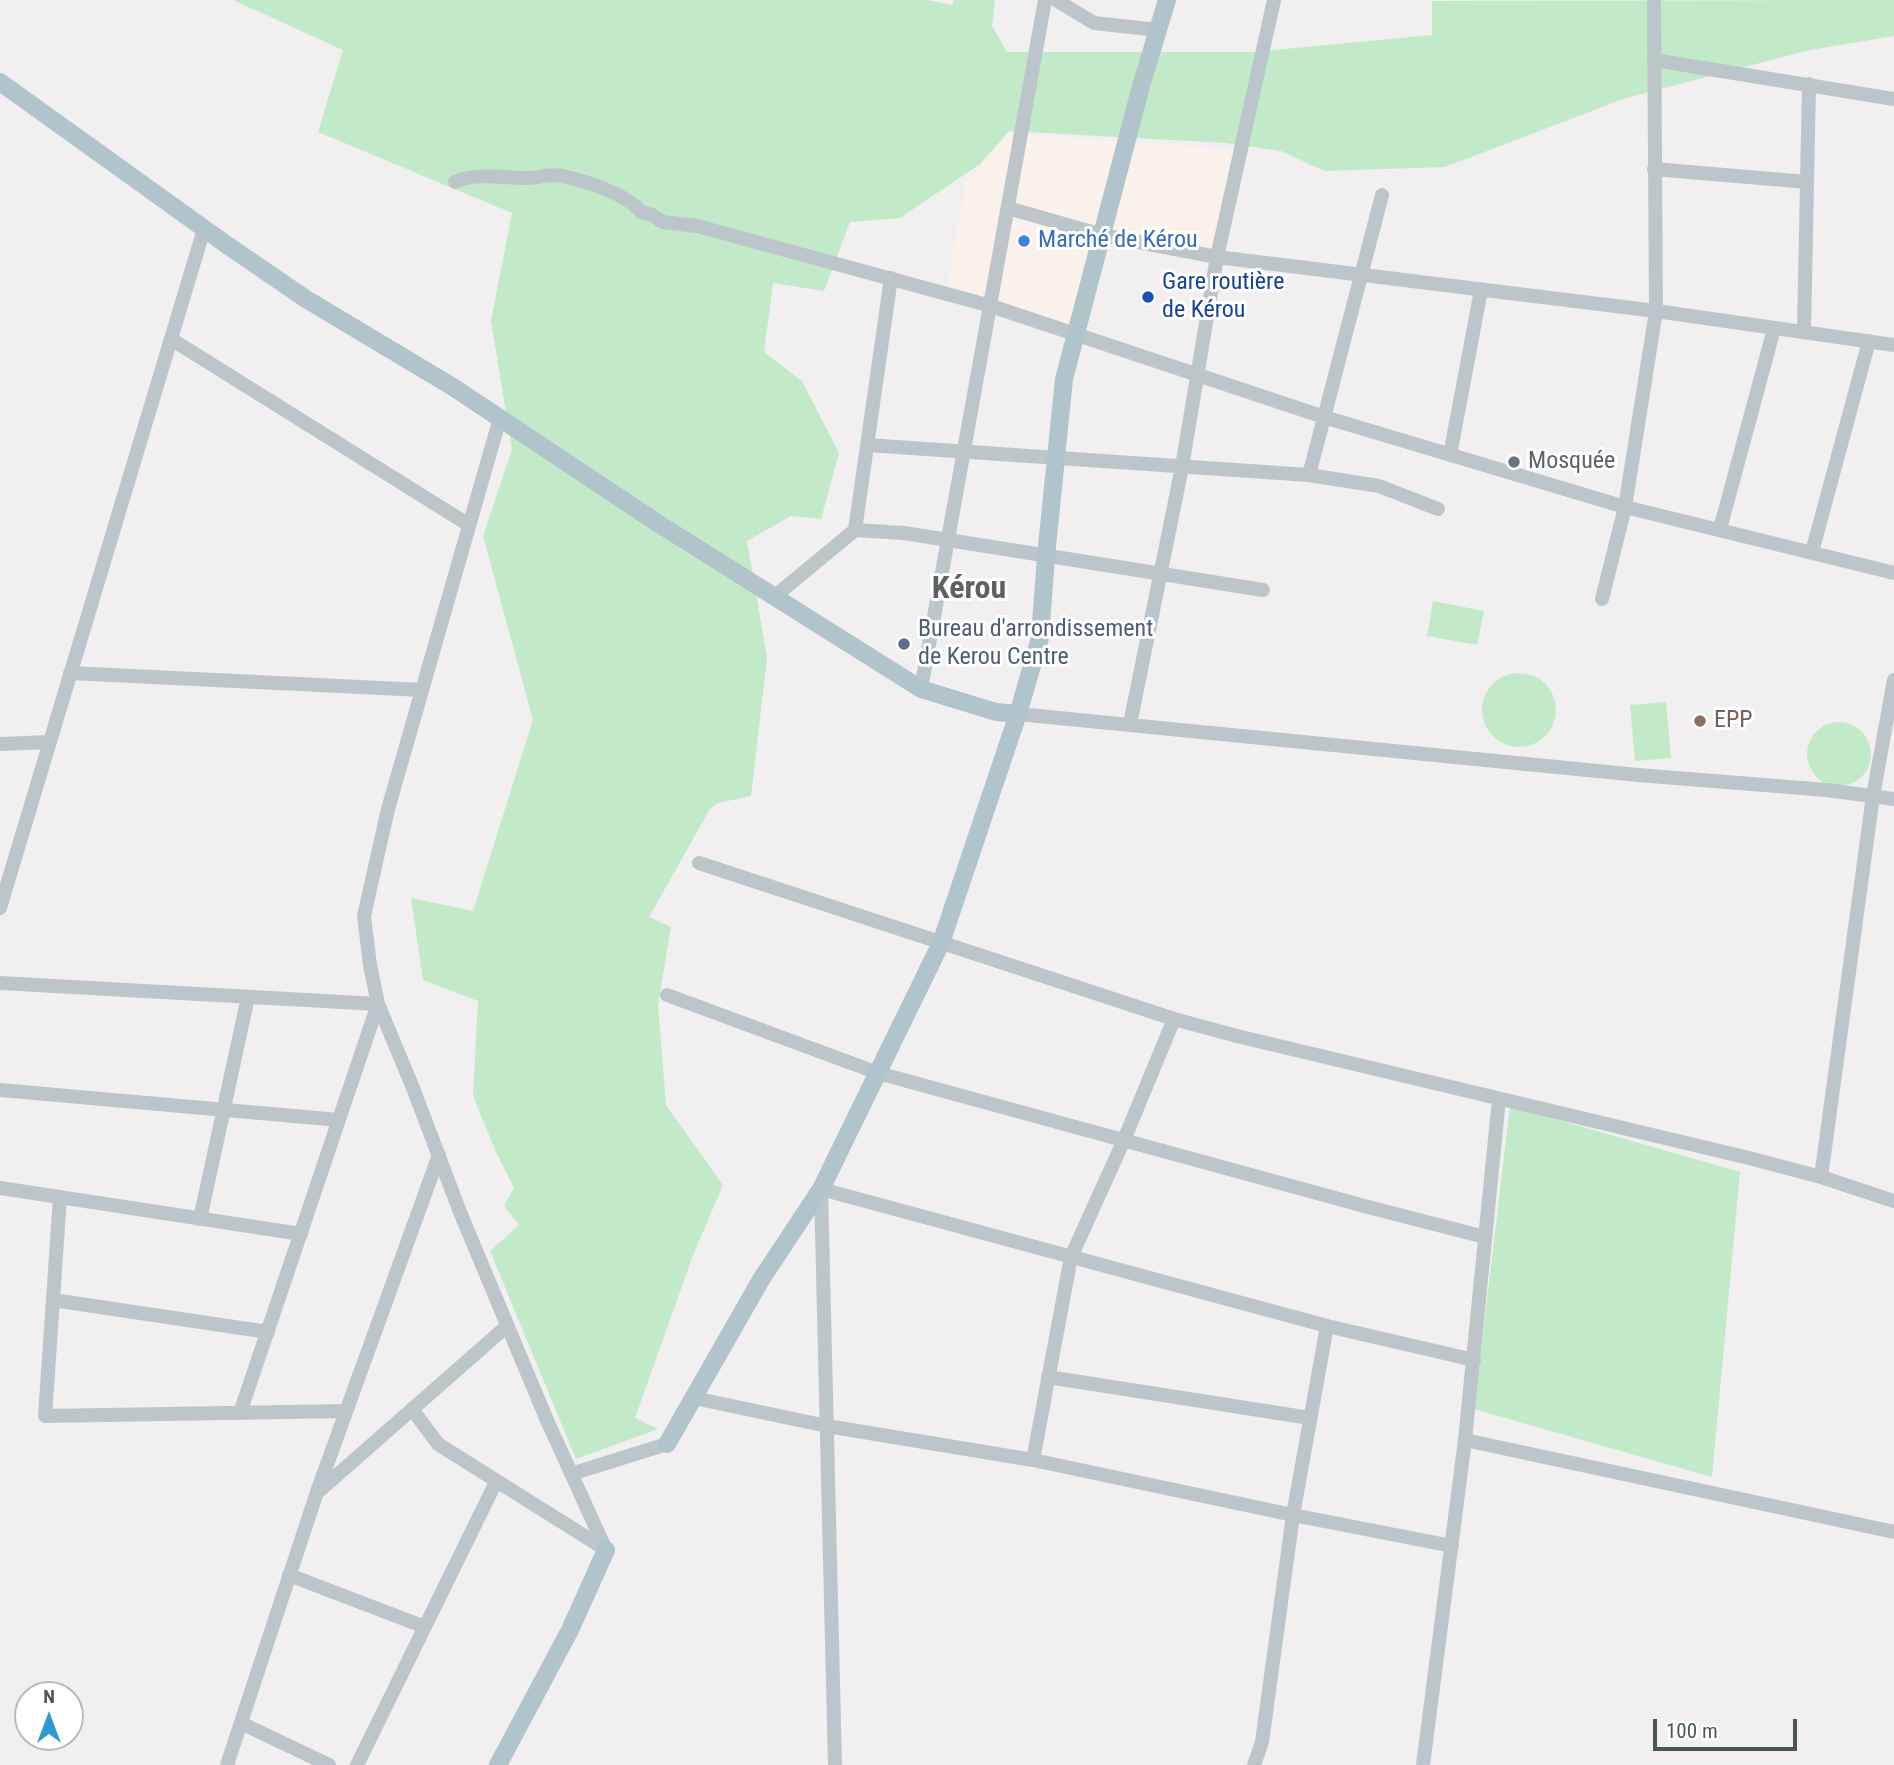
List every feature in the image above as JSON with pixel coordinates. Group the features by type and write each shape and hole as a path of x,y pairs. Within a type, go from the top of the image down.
{"main road":[{"path":"667,1444 762,1278 821,1189 941,943 1018,714 1040,638 1065,379 1101,234 1167,0"},
{"path":"0,82 306,299 453,387 659,524 921,689 996,712 1018,714"},
{"path":"498,1765 570,1630 606,1550"}],"street":[{"path":"921,689 1045,0"},
{"path":"1056,0 1094,23 1158,30"},
{"path":"1130,724 1182,467 1217,257 1274,0"},
{"path":"1602,599 1625,507 1656,311 1654,0"},
{"path":"1654,60 1894,99"},
{"path":"1804,332 1809,85"},
{"path":"1654,169 1807,182"},
{"path":"455,182 476,176 562,176 610,192 635,204 641,212 663,222 697,226 991,306 1324,418 1625,507 1894,572"},
{"path":"1309,475 1382,195"},
{"path":"1008,208 1101,234 1217,257 1656,311 1894,345"},
{"path":"0,908 204,229"},
{"path":"774,597 855,530 891,278"},
{"path":"1450,455 1481,290"},
{"path":"1720,529 1774,329"},
{"path":"170,339 469,525"},
{"path":"1812,552 1869,341"},
{"path":"500,418 388,809 364,916 378,1004 508,1326 606,1550"},
{"path":"867,445 1309,475 1379,486 1438,509"},
{"path":"855,530 904,533 1263,590"},
{"path":"70,673 422,690"},
{"path":"1821,1177 1873,796 1894,680"},
{"path":"1018,714 1638,775 1828,790 1894,799"},
{"path":"0,744 50,741"},
{"path":"699,863 1174,1019 1821,1177 1894,1201"},
{"path":"0,983 378,1004"},
{"path":"667,995 878,1073 1485,1237"},
{"path":"200,1219 248,997"},
{"path":"240,1413 378,1004"},
{"path":"1032,1460 1071,1257 1124,1140 1174,1019"},
{"path":"0,1090 339,1120"},
{"path":"1423,1765 1465,1440 1499,1099"},
{"path":"227,1765 317,1492 439,1155"},
{"path":"0,1188 301,1234"},
{"path":"835,1765 821,1189 1326,1326 1474,1360"},
{"path":"60,1197 45,1416 346,1410"},
{"path":"53,1300 268,1332"},
{"path":"317,1492 508,1326"},
{"path":"1254,1765 1262,1742 1293,1516 1326,1326"},
{"path":"1048,1377 1310,1418"},
{"path":"694,1398 827,1426 1032,1460 1293,1516 1452,1546"},
{"path":"412,1409 438,1444 606,1550"},
{"path":"1465,1440 1894,1532"},
{"path":"571,1474 667,1444"},
{"path":"357,1765 496,1482"},
{"path":"289,1575 425,1627"},
{"path":"241,1723 329,1765"}],"shaded area":[{"name":"Marché de Kérou","path":"1009,133 1238,150 1215,252 1095,229 1073,326 947,290 966,183"}],"green space":[{"path":"233,0 927,0 952,5 954,0 995,0 992,26 1007,52 1253,52 1432,35 1432,1 1894,0 1894,36 1810,50 1626,98 1445,167 1324,171 1281,151 1226,143 1009,131 980,164 900,218 850,222 824,291 773,283 764,352 802,381 839,453 821,519 791,516 747,541 767,658 751,796 718,803 710,809 649,917 671,927 658,1005 666,1105 723,1185 693,1255 635,1418 658,1429 576,1459 490,1251 519,1225 504,1206 514,1188 473,1096 478,1001 423,980 411,898 473,911 533,720 483,536 512,449 491,321 512,213 318,132 343,50"},
{"path":"1433,601 1484,611 1477,645 1427,636"},
{"path":"1512,673 1526,673 1540,679 1550,689 1556,710 1550,731 1540,741 1526,747 1512,747 1498,741 1488,731 1482,717 1482,703 1488,689 1498,679"},
{"path":"1666,702 1671,758 1635,761 1630,705"},
{"path":"1833,722 1845,722 1862,731 1869,742 1869,766 1862,777 1845,786 1833,786 1821,781 1812,772 1807,760 1807,748 1812,736 1821,727"},
{"path":"1510,1106 1740,1172 1712,1477 1474,1409"}],"place":[{"name":"Marché de Kérou","path":"1024,241"},
{"name":"Gare routière de Kérou","path":"1148,297"},
{"name":"Mosquée","path":"1514,462"},
{"name":"Bureau d'arrondissement de Kerou Centre","path":"904,644"},
{"name":"EPP","path":"1700,721"}],"district":[{"name":"Kérou","path":"969,590"}]}
